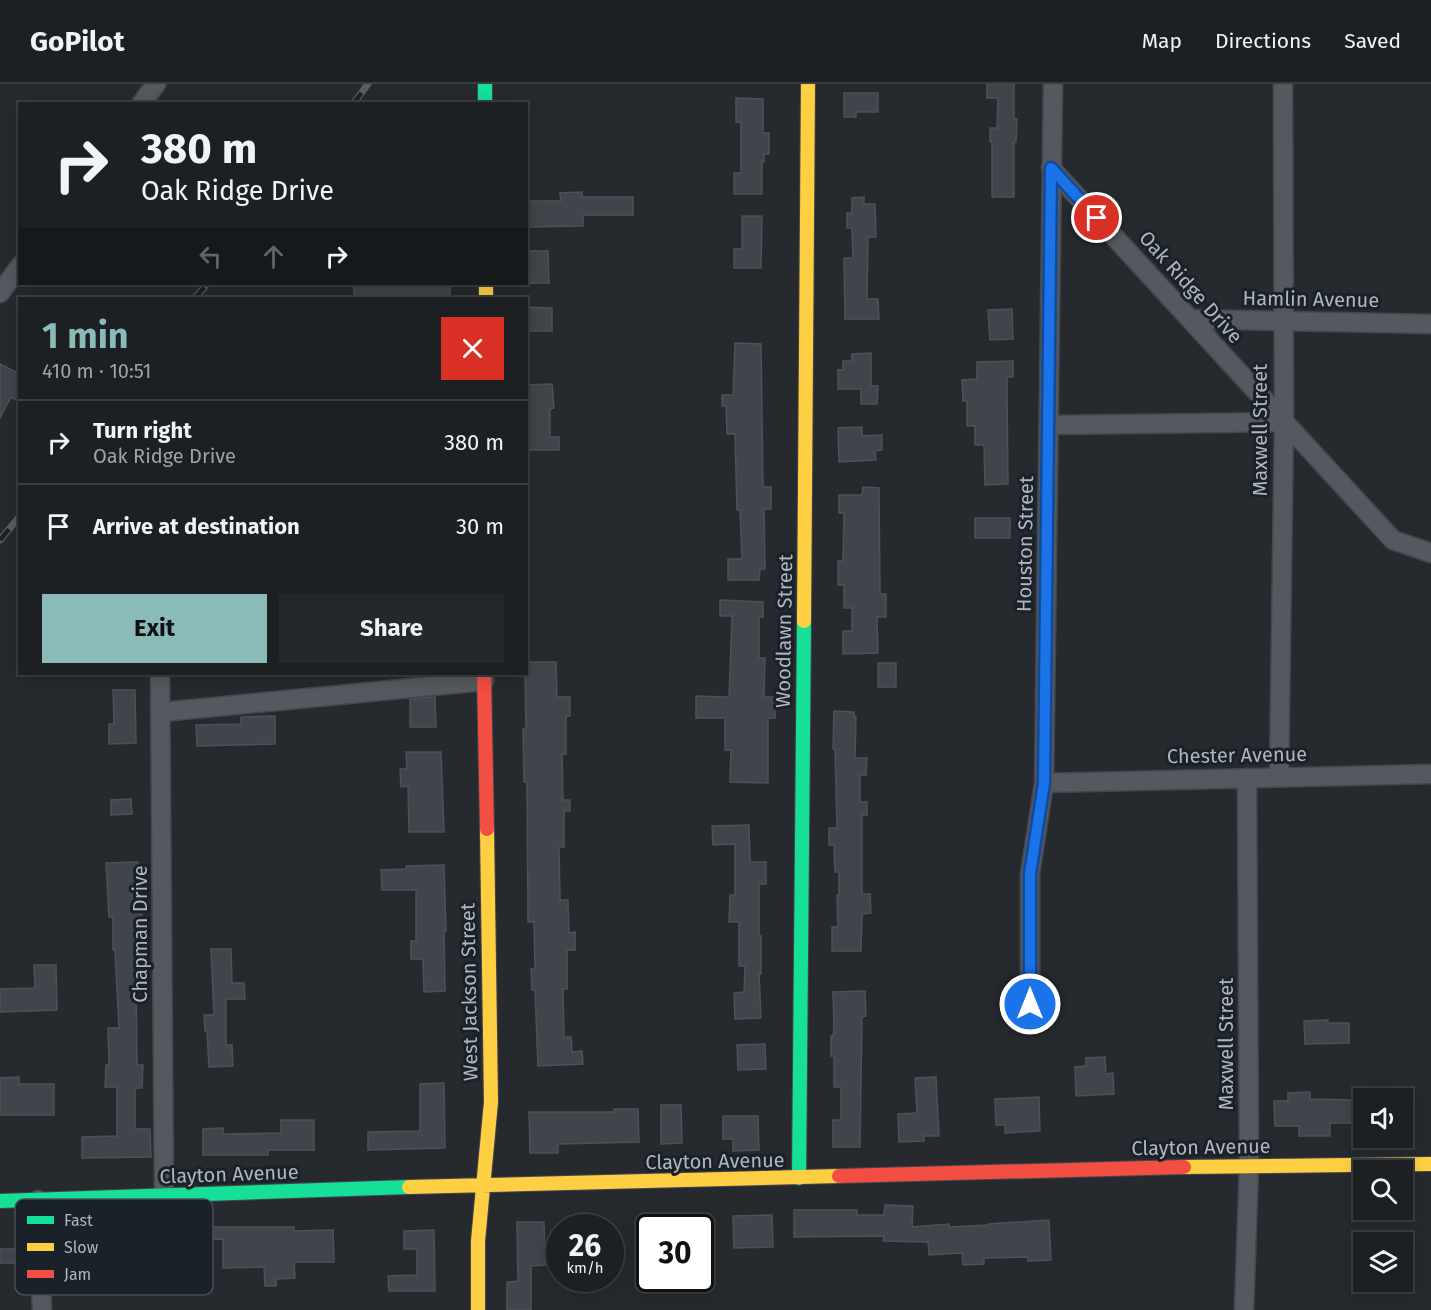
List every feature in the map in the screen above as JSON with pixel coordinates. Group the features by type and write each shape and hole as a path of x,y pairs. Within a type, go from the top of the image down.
{"street":[{"path":"142,102 156,84"},
{"path":"485,84 485,102"},
{"name":"Woodlawn Street","path":"798,1178 808,84"},
{"name":"Houston Street","path":"1030,1004 1030,874 1044,783 1053,84"},
{"name":"Maxwell Street","path":"1279,777 1284,422 1283,84"},
{"name":"Oak Ridge Drive","path":"1051,168 1393,540 1431,553"},
{"path":"0,293 18,269"},
{"name":"Hamlin Avenue","path":"1190,319 1431,324"},
{"path":"1050,425 1284,422"},
{"name":"Chapman Drive","path":"160,675 164,1195"},
{"path":"162,712 484,677"},
{"name":"West Jackson Street","path":"478,1310 478,1241 491,1102 484,677"},
{"name":"Chester Avenue","path":"1044,783 1431,774"},
{"name":"Maxwell Street","path":"1244,1310 1249,1165 1247,778"},
{"name":"Clayton Avenue","path":"63,1199 484,1185 1249,1165 1431,1164"},
{"name":"Clayton Avenue","path":"0,1201 15,1201"},
{"path":"41,1295 42,1310"}],"building":[{"path":"987,84 1014,84 1014,119 1017,119 1016,142 1014,142 1014,197 992,197 990,128 997,128 998,98 987,98"},
{"path":"844,93 878,93 878,112 856,112 856,117 844,117"},
{"path":"736,98 763,99 763,133 769,133 769,154 764,154 764,162 762,162 762,194 734,194 734,173 741,173 741,122 736,122"},
{"path":"582,192 582,197 633,197 633,215 583,215 583,226 528,227 528,201 561,201 560,193"},
{"path":"864,197 864,204 875,204 876,237 868,237 867,299 878,299 879,319 845,319 844,258 853,258 852,228 847,228 847,213 852,213 852,198"},
{"path":"742,216 762,216 761,268 734,268 734,249 742,249"},
{"path":"528,251 548,251 549,283 528,283"},
{"path":"354,285 450,285 450,297 354,297"},
{"path":"528,307 552,308 552,331 528,331"},
{"path":"1012,309 1013,339 990,340 988,310"},
{"path":"735,343 761,344 763,487 771,487 771,509 764,509 765,569 760,569 759,580 728,580 728,559 742,559 740,510 737,510 735,434 727,434 726,406 722,406 722,395 733,395"},
{"path":"871,353 871,386 878,386 877,404 861,404 861,389 838,389 838,370 843,370 843,361 852,361 852,354"},
{"path":"1013,361 1013,377 1007,377 1008,484 985,485 984,445 975,445 975,426 967,426 967,401 963,401 962,380 977,379 977,362"},
{"path":"0,364 18,373 18,401 11,397 0,418"},
{"path":"552,384 554,408 550,409 550,437 559,437 559,450 528,450 528,385"},
{"path":"862,427 862,436 882,435 882,450 875,451 876,460 839,462 838,428"},
{"path":"863,487 879,488 880,594 886,594 886,617 877,617 878,653 843,654 843,631 852,631 852,608 844,608 844,585 838,585 838,561 843,561 844,513 839,513 839,495 862,495"},
{"path":"975,518 1010,518 1010,538 975,538"},
{"path":"720,600 763,602 763,617 759,617 759,658 765,658 764,697 775,697 775,718 768,718 768,783 730,782 731,750 725,750 725,718 696,718 696,696 729,697 732,616 720,616"},
{"path":"528,662 556,662 557,697 570,697 570,716 566,716 566,754 562,754 563,800 570,800 570,811 564,811 564,847 559,847 560,900 568,900 569,933 575,932 575,950 567,950 567,989 563,989 564,1037 571,1037 572,1052 582,1051 583,1064 538,1066 535,990 532,990 531,969 535,969 534,922 528,922 527,782 524,782 523,729 526,729 525,675 528,675"},
{"path":"878,663 896,663 896,687 878,687"},
{"path":"113,690 135,690 136,743 109,744 109,724 114,724"},
{"path":"435,697 436,727 410,727 410,699"},
{"path":"834,711 854,712 856,717 855,758 867,758 866,775 860,775 860,802 867,802 867,815 862,815 862,894 870,894 871,913 862,914 861,951 832,951 832,927 838,927 837,895 839,895 839,872 835,872 834,845 829,845 829,828 837,828 835,749 833,749"},
{"path":"275,716 275,744 197,746 196,725 241,724 241,717"},
{"path":"406,752 441,752 444,832 409,832 408,786 401,787 400,769 407,769"},
{"path":"131,799 132,814 111,815 111,800"},
{"path":"749,825 750,862 766,862 766,884 759,884 761,1018 735,1019 734,993 744,992 745,966 739,966 739,922 729,922 730,895 735,895 735,844 713,845 712,826"},
{"path":"138,862 142,917 140,917 139,985 136,985 137,1065 143,1065 142,1088 135,1088 135,1129 150,1129 151,1157 82,1158 82,1137 117,1136 117,1087 105,1087 106,1065 109,1065 108,1028 119,1028 113,917 109,917 106,863"},
{"path":"444,865 445,991 424,992 423,959 411,959 411,941 416,941 416,890 382,890 381,870 406,869 406,866"},
{"path":"211,949 231,949 232,983 244,983 245,999 226,999 226,1045 232,1045 233,1066 209,1067 204,1015 214,1015"},
{"path":"34,965 56,965 57,1010 0,1012 0,989 35,988"},
{"path":"865,991 866,1016 862,1017 860,1147 833,1147 833,1120 841,1120 841,1087 834,1087 834,1056 831,1056 831,1036 833,1037 834,1029 833,992"},
{"path":"1328,1020 1328,1023 1349,1023 1349,1043 1305,1044 1304,1021"},
{"path":"765,1044 766,1069 738,1070 737,1045"},
{"path":"1105,1057 1106,1074 1113,1073 1114,1094 1076,1096 1075,1067 1086,1066 1086,1058"},
{"path":"19,1077 19,1084 54,1084 54,1115 0,1115 0,1078"},
{"path":"936,1077 939,1136 924,1136 924,1141 899,1142 898,1114 917,1113 915,1078"},
{"path":"444,1083 445,1148 368,1150 368,1132 420,1131 420,1084"},
{"path":"1310,1092 1310,1099 1353,1100 1353,1123 1330,1123 1330,1136 1299,1136 1299,1126 1275,1126 1274,1101 1288,1101 1288,1093"},
{"path":"1039,1097 1040,1131 1005,1133 1005,1125 996,1125 995,1099"},
{"path":"661,1105 681,1105 682,1143 661,1144"},
{"path":"614,1109 638,1109 639,1142 558,1144 558,1153 530,1153 529,1112 614,1112"},
{"path":"723,1116 758,1116 759,1150 733,1151 733,1139 723,1139"},
{"path":"281,1120 314,1120 314,1150 268,1150 268,1155 203,1155 203,1129 223,1128 223,1134 281,1133"},
{"path":"885,1205 913,1206 912,1227 949,1224 949,1227 989,1225 1049,1220 1051,1260 1028,1261 1028,1257 984,1258 984,1264 963,1265 962,1253 929,1255 928,1242 883,1241 884,1236 794,1237 794,1210 857,1210 857,1215 884,1215"},
{"path":"772,1215 773,1247 734,1248 733,1216"},
{"path":"517,1222 544,1222 545,1265 531,1266 531,1310 507,1310 507,1282 518,1281"},
{"path":"213,1227 294,1227 294,1231 333,1230 334,1262 294,1262 295,1278 276,1279 276,1286 265,1286 264,1267 223,1268 223,1239 213,1239"},
{"path":"434,1230 435,1291 389,1291 388,1276 417,1275 417,1249 404,1249 404,1231"},
{"path":"0,1249 15,1249 15,1263 0,1263"}],"railway":[{"path":"354,102 368,84"},
{"path":"196,297 206,285"},
{"path":"0,540 18,518"}],"traffic: fast":[{"path":"485,84 485,102"},
{"path":"799,1178 804,621"},
{"path":"58,1199 409,1187"},
{"path":"0,1201 15,1200"}],"traffic: slow":[{"path":"804,621 808,84"},
{"path":"486,285 486,297"},
{"path":"478,1310 478,1241 491,1102 487,829"},
{"path":"1184,1167 1431,1164"},
{"path":"409,1187 839,1176"}],"traffic: jam":[{"path":"484,675 487,829"},
{"path":"839,1176 1184,1167"}],"route":[{"path":"1030,1004 1030,874 1044,783 1050,425 1051,168 1097,218"}]}
